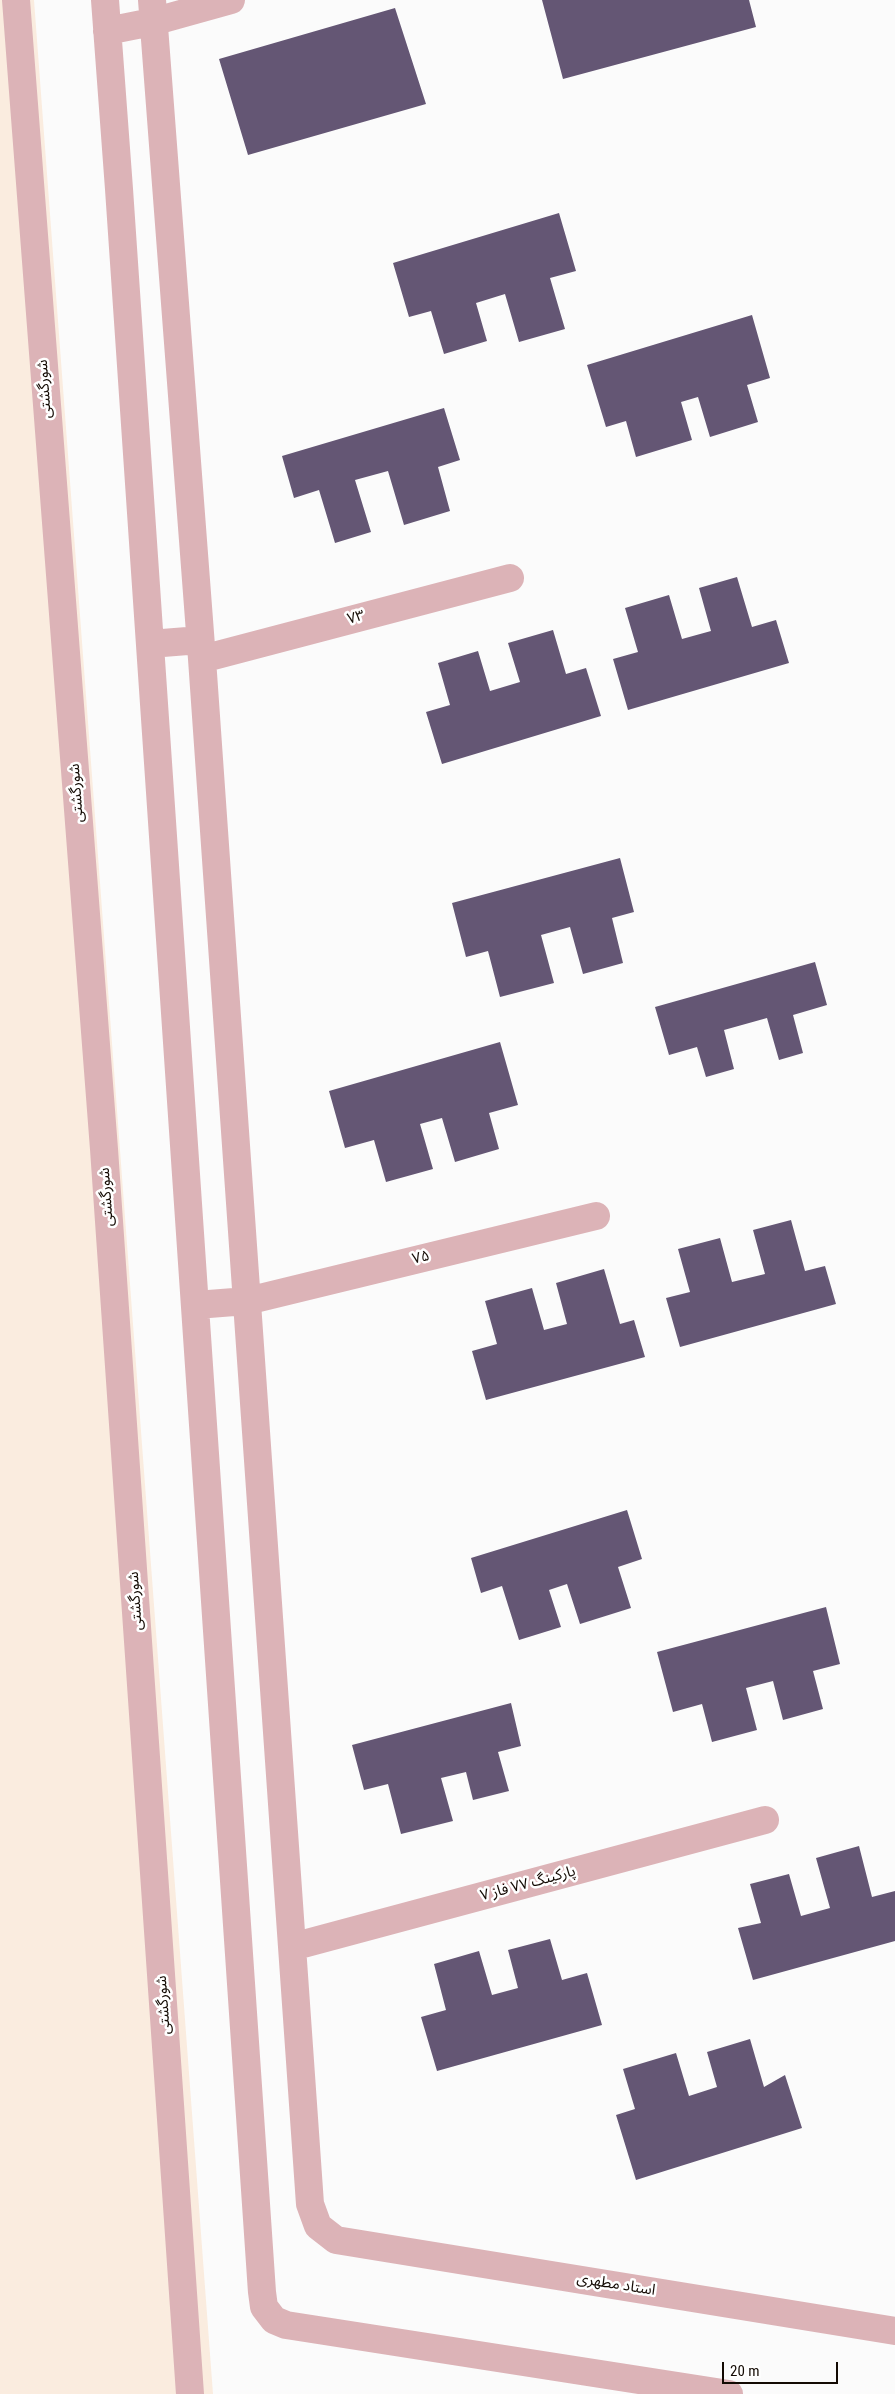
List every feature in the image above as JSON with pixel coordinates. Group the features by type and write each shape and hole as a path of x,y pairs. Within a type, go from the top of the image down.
{"street":[{"name":"شورگشتی","path":"16,0 105,1159 190,2394"},
{"path":"105,0 264,2307 274,2320 286,2325 729,2394"},
{"path":"107,31 152,11 231,0"},
{"path":"152,11 201,650 292,1947"},
{"name":"۷۳","path":"150,644 201,650 510,578"},
{"name":"۷۵","path":"196,1305 247,1301 596,1216"},
{"name":"پارکینگ ۷۷ فاز ۷","path":"292,1947 764,1820"},
{"name":"استاد مطهری","path":"292,1947 310,2204 318,2226 336,2240 895,2331"}],"shaded area":[{"path":"0,0 34,0 213,2394 0,2394"}],"building":[{"path":"542,0 749,0 756,27 563,79"},
{"path":"395,8 426,104 248,155 219,59"},
{"path":"559,213 576,271 550,278 565,329 519,342 505,294 476,303 487,341 444,354 431,311 409,317 393,263"},
{"path":"752,315 770,378 747,385 758,422 710,437 698,397 681,402 692,440 636,457 626,421 606,427 587,365"},
{"path":"444,408 460,460 438,467 450,511 404,525 388,471 355,480 371,532 335,543 319,490 294,498 282,456"},
{"path":"737,577 752,627 776,620 789,663 628,710 613,659 638,652 625,608 669,595 682,639 711,631 699,588"},
{"path":"553,630 566,674 586,668 601,716 442,764 426,712 450,705 438,663 478,651 490,691 520,682 508,643"},
{"path":"620,858 634,912 612,918 623,963 583,974 570,927 541,935 554,983 500,997 488,951 466,957 452,903"},
{"path":"815,962 827,1005 793,1015 803,1053 779,1060 767,1018 724,1030 734,1069 706,1077 697,1047 669,1055 655,1007"},
{"path":"500,1042 518,1105 489,1113 499,1149 455,1162 442,1118 420,1124 433,1169 386,1182 374,1140 345,1148 329,1091"},
{"path":"791,1220 805,1271 825,1266 836,1304 680,1347 666,1298 690,1292 678,1249 720,1238 732,1282 765,1274 753,1230"},
{"path":"604,1269 620,1324 634,1320 645,1357 486,1400 472,1351 497,1344 485,1301 532,1288 544,1330 567,1324 556,1283"},
{"path":"627,1510 642,1559 618,1567 631,1608 580,1624 567,1584 549,1590 561,1627 519,1640 502,1586 481,1593 471,1558"},
{"path":"826,1607 840,1664 813,1671 823,1709 783,1720 773,1681 746,1688 757,1730 712,1742 702,1704 673,1712 657,1652"},
{"path":"511,1703 521,1746 498,1752 509,1791 473,1800 466,1772 441,1778 453,1821 401,1834 388,1784 364,1790 352,1745"},
{"path":"859,1846 872,1897 895,1891 895,1941 753,1980 738,1928 761,1923 750,1884 789,1874 801,1916 830,1908 816,1858"},
{"path":"550,1939 562,1980 587,1973 602,2025 437,2071 421,2017 446,2010 434,1964 479,1951 492,1995 518,1988 508,1950"},
{"path":"750,2039 764,2087 785,2075 802,2128 636,2180 616,2115 635,2109 623,2069 676,2053 689,2096 717,2087 707,2052"}]}
